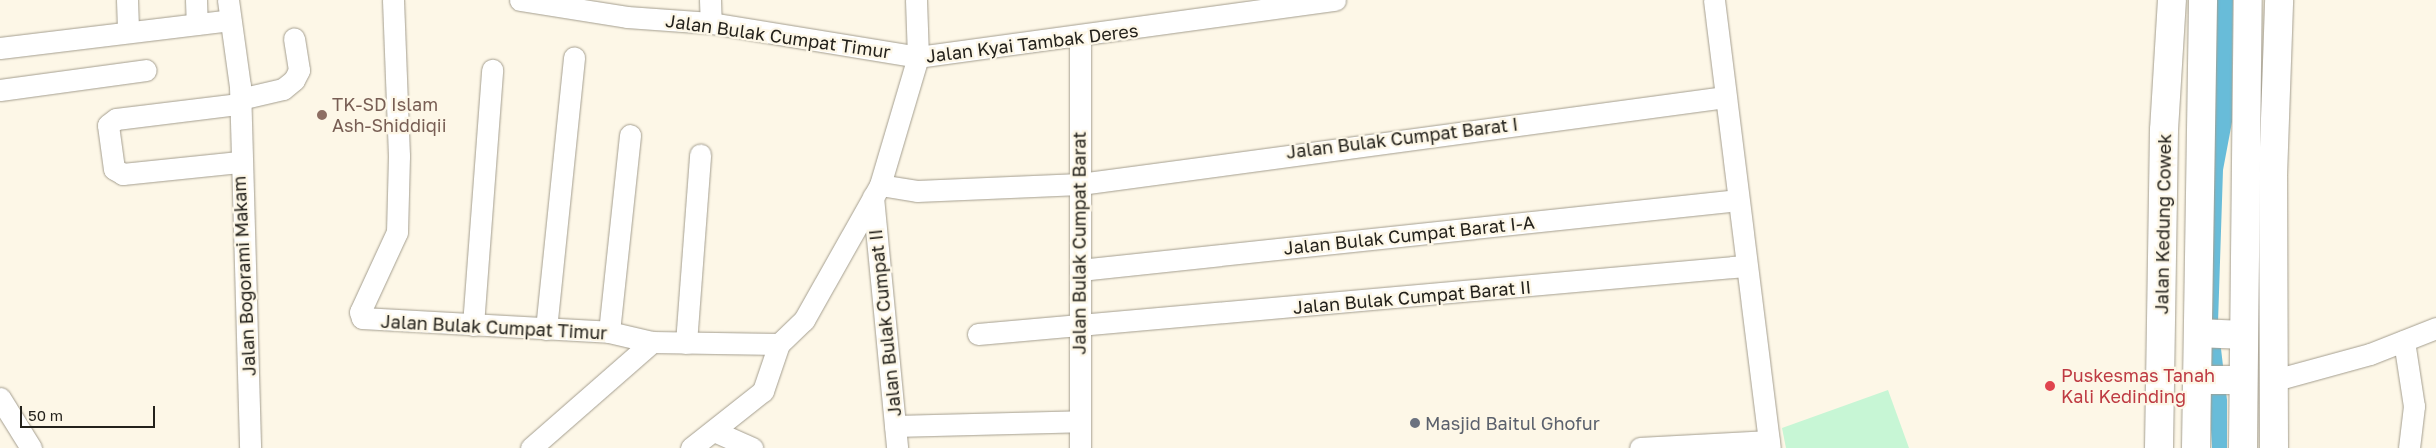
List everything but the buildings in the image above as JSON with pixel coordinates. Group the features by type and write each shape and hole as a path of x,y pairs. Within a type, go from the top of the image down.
{"main road":[{"name":"Jalan Kedung Cowek","path":"2159,448 2164,130 2172,0"},
{"name":"Jalan Kedung Cowek","path":"2196,448 2218,380 2218,334 2204,0"},
{"name":"Jalan Kedung Cowek","path":"2243,448 2218,380 2218,334 2248,0"},
{"path":"2274,448 2273,176 2279,0"}],"street":[{"path":"127,0 128,31"},
{"path":"196,0 197,24"},
{"name":"Jalan Bulak Cumpat Timur","path":"393,0 399,156 397,232 361,315 365,320 609,332 652,342"},
{"name":"Jalan Bulak Cumpat Timur","path":"520,0 626,8 918,57"},
{"path":"710,0 711,23"},
{"path":"916,0 918,57"},
{"name":"Jalan Kyai Tambak Deres","path":"779,344 804,320 823,291 876,191 918,57 1080,37 1300,3 1335,0"},
{"path":"1640,448 1770,444 1745,266 1714,0"},
{"path":"0,48 197,24 229,10"},
{"name":"Jalan Bogorami Makam","path":"229,10 239,96 238,162 250,448"},
{"name":"Jalan Bulak Cumpat Barat","path":"1080,37 1080,270 1078,328 1080,448"},
{"path":"238,162 124,174 114,169 108,126 116,119 283,89 294,80 299,70 294,38"},
{"path":"546,329 574,57"},
{"path":"0,90 146,70"},
{"path":"473,325 492,70"},
{"name":"Jalan Bulak Cumpat Barat I","path":"876,191 1080,184 1725,97"},
{"path":"609,332 630,135"},
{"path":"686,343 700,155"},
{"name":"Jalan Bulak Cumpat II","path":"876,191 897,448"},
{"name":"Jalan Bulak Cumpat Barat I-A","path":"1080,270 1738,200"},
{"name":"Jalan Bulak Cumpat Barat II","path":"978,334 1078,328 1745,266"},
{"path":"2275,380 2404,341 2436,328"},
{"path":"2404,341 2414,406 2409,448"},
{"path":"531,448 652,342 779,344 763,391 691,448"},
{"path":"0,398 31,448"},
{"path":"896,426 1080,421"},
{"path":"714,431 752,448"}],"green space":[{"path":"1888,390 1909,448 1786,448 1782,428"}],"water":[{"path":"2211,0 2233,0 2232,122 2223,170 2218,323 2227,400 2227,448 2212,448 2205,320"}],"place":[{"name":"TK-SD Islam Ash-Shiddiqii","path":"322,115"},
{"name":"Puskesmas Tanah Kali Kedinding","path":"2050,386"},
{"name":"Masjid Baitul Ghofur","path":"1415,423"}]}
